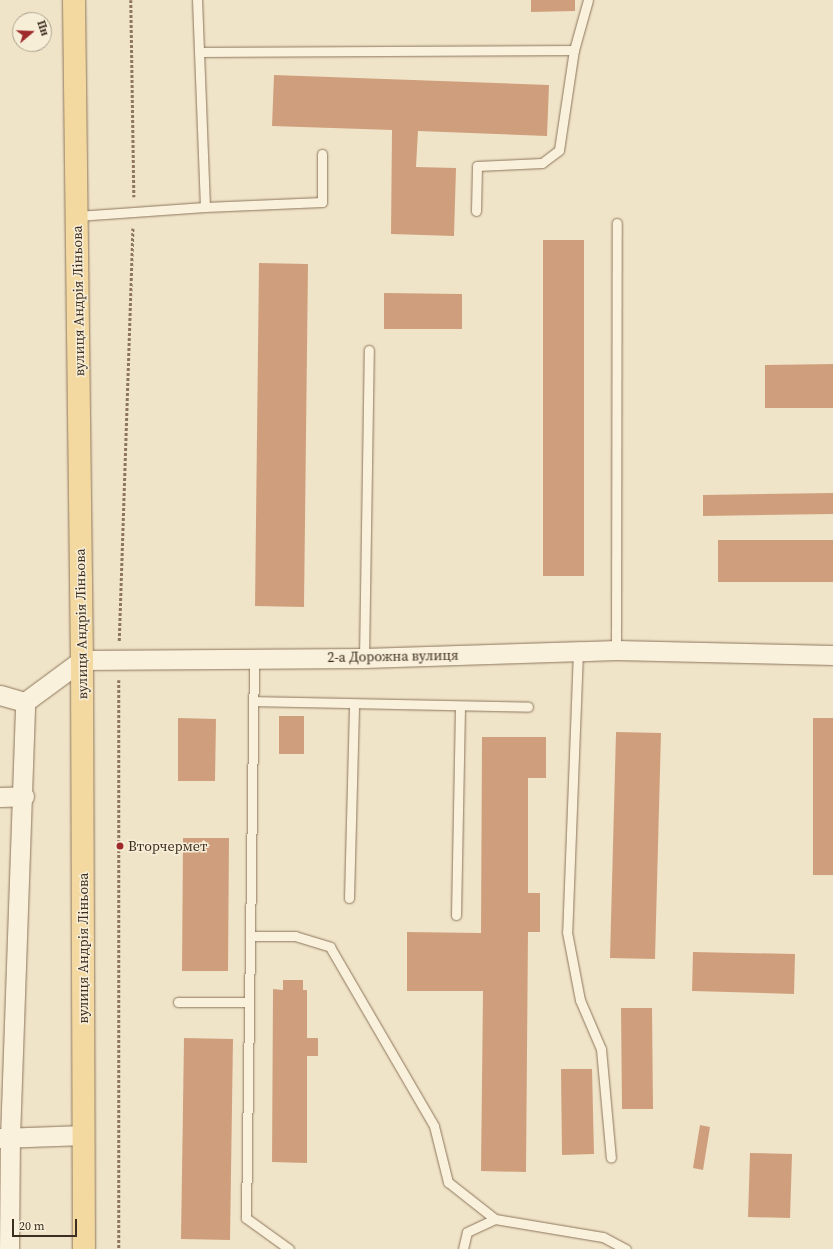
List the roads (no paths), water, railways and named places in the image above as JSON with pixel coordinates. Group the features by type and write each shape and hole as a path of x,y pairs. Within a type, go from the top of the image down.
{"main road":[{"name":"вулиця Андрія Ліньова","path":"74,0 82,660 84,1249"}],"street":[{"name":"2-а Дорожна вулиця","path":"82,660 364,658 616,650 833,655"},
{"path":"25,702 82,660"},
{"path":"0,695 25,702"},
{"path":"9,1249 5,1138 24,796 25,702"},
{"path":"0,797 24,796"},
{"path":"5,1138 84,1135"}],"lane":[{"path":"197,0 204,207"},
{"path":"476,211 477,166 542,163 559,150 574,50 588,0"},
{"path":"199,52 574,50"},
{"path":"77,216 134,214 204,207 322,202 322,154"},
{"path":"616,650 617,224"},
{"path":"364,658 369,350"},
{"path":"578,651 567,932 580,1000 601,1049 611,1158"},
{"path":"254,659 246,1218 289,1249"},
{"path":"253,701 528,707"},
{"path":"350,898 354,704"},
{"path":"456,915 460,706"},
{"path":"250,936 295,936 330,948 434,1126 448,1182 495,1219 603,1237 626,1249"},
{"path":"178,1002 249,1002"},
{"path":"463,1249 467,1232 495,1219"}],"place":[{"name":"Вторчермет","path":"120,846"}]}
